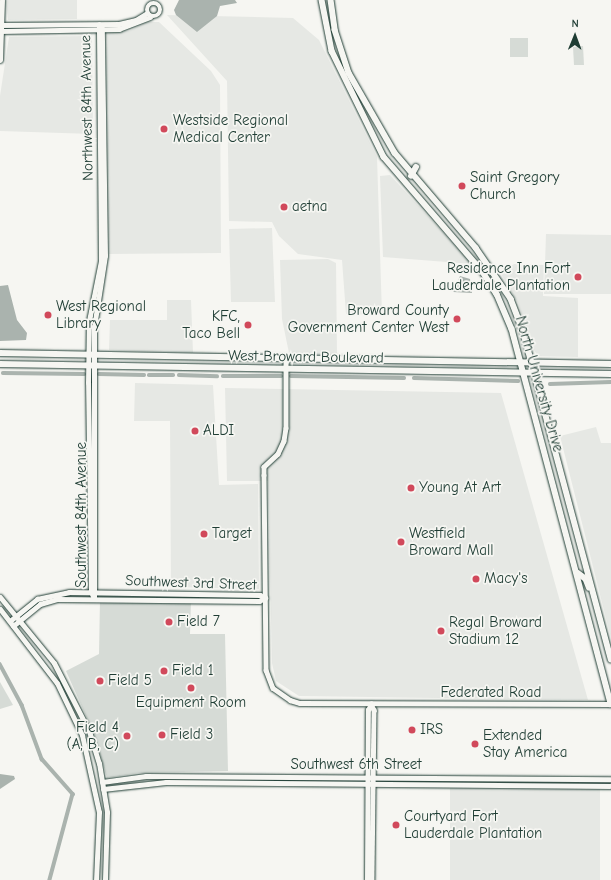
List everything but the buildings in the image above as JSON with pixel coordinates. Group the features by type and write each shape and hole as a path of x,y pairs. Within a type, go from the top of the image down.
{"main road":[{"path":"0,60 2,0"},
{"name":"North University Drive","path":"322,0 332,51 384,157 455,240 497,294 523,363 611,704"},
{"name":"North University Drive","path":"331,0 335,30 349,73 394,153 411,176 470,241 511,299 532,363 611,659"},
{"path":"411,176 416,167"},
{"path":"455,240 470,241"},
{"name":"West Broward Boulevard","path":"0,353 91,356 611,364"},
{"name":"West Broward Boulevard","path":"0,364 286,368 526,374 611,374"},
{"path":"548,462 553,466 563,502 572,510"},
{"path":"578,573 588,581 604,644 609,650"},
{"path":"0,596 20,619 70,690 89,731 104,789 108,832 105,880"},
{"path":"0,609 46,667 62,694 82,735 96,789 100,852 96,880"},
{"path":"62,694 70,690"}],"street":[{"path":"148,15 148,6 161,0"},
{"path":"1,31 41,31 129,27 148,15 160,15 156,3"},
{"path":"2,25 50,25 99,28"},
{"path":"41,31 50,25"},
{"name":"Northwest 84th Avenue","path":"91,356 105,250 99,28"},
{"name":"Northwest 84th Avenue","path":"91,356 90,316 100,256 99,28"},
{"path":"100,256 105,250"},
{"name":"Southwest 84th Avenue","path":"91,356 90,468 94,599"},
{"name":"Federated Road","path":"286,358 284,441 278,454 264,467 266,670 273,688 290,700 300,703 611,704"},
{"name":"Southwest 84th Avenue","path":"91,365 94,463 93,592"},
{"path":"94,463 90,468 94,492"},
{"name":"Southwest 3rd Street","path":"10,621 16,614 46,595 93,592 260,595 265,598"},
{"path":"221,600 223,594"},
{"name":"Southwest 3rd Street","path":"14,626 20,619 48,601 94,599 259,601 265,598"},
{"path":"367,880 368,710 371,704"},
{"path":"371,704 374,710 372,880"},
{"name":"Southwest 6th Street","path":"102,782 146,776 611,779"},
{"name":"Southwest 6th Street","path":"104,789 166,782 611,786"}],"shaded area":[{"path":"6,0 77,0 77,19 8,20"},
{"path":"179,0 235,0 237,3 220,6 217,16 197,32 176,15 174,10"},
{"path":"167,15 293,18 319,40 377,157 382,315 346,314 342,260 298,254 279,236 272,222 229,221 227,81"},
{"name":"Westside Regional Medical Center","path":"147,22 159,22 211,71 220,85 221,253 109,254 106,33 129,31"},
{"path":"92,36 93,134 0,131 0,96 9,37"},
{"path":"510,38 528,38 528,57 510,57"},
{"path":"583,46 584,65 574,65 573,47"},
{"path":"390,175 472,264 383,257 380,176"},
{"path":"272,228 275,302 231,302 229,229"},
{"name":"Residence Inn Fort Lauderdale Plantation","path":"546,234 611,235 611,294 544,294"},
{"path":"328,259 336,263 337,355 289,353 282,319 280,260"},
{"path":"514,264 544,265 543,296 578,298 578,357 538,356 534,350 518,303 500,272"},
{"path":"460,276 470,279 472,293 453,292"},
{"path":"8,285 17,320 27,333 26,340 0,341 0,286"},
{"path":"167,300 191,300 193,353 109,350 110,320 167,320"},
{"path":"135,383 213,385 219,485 258,484 259,589 171,587 170,421 134,421"},
{"path":"225,388 501,393 588,700 299,696 276,681 272,663 268,481 227,481"},
{"path":"596,427 601,443 611,443 611,638 560,436"},
{"path":"100,599 191,600 190,634 225,634 228,771 138,773 107,778 95,736 66,671 99,654"},
{"path":"0,682 13,705 0,709"},
{"path":"0,774 14,776 15,779 0,789"},
{"path":"600,785 600,880 450,880 450,786"}],"waterway":[{"path":"3,373 84,374"},
{"path":"99,374 144,375"},
{"path":"149,375 173,375"},
{"path":"179,375 217,376"},
{"path":"223,376 281,376"},
{"path":"291,376 404,378"},
{"path":"414,378 518,381"},
{"path":"550,384 611,382"},
{"path":"0,664 22,705 42,759 73,794 50,880"}],"place":[{"name":"Westside Regional Medical Center","path":"164,129"},
{"name":"Saint Gregory Church","path":"462,186"},
{"name":"aetna","path":"284,207"},
{"name":"Residence Inn Fort Lauderdale Plantation","path":"578,277"},
{"name":"West Regional Library","path":"48,315"},
{"name":"Broward County Government Center West","path":"457,319"},
{"name":"KFC, Taco Bell","path":"248,325"},
{"name":"ALDI","path":"195,431"},
{"name":"Young At Art","path":"411,488"},
{"name":"Target","path":"204,534"},
{"name":"Westfield Broward Mall","path":"401,542"},
{"name":"Macy's","path":"476,579"},
{"name":"Field 7","path":"169,622"},
{"name":"Regal Broward Stadium 12","path":"441,631"},
{"name":"Field 1","path":"164,671"},
{"name":"Field 5","path":"100,681"},
{"name":"Equipment Room","path":"191,688"},
{"name":"IRS","path":"412,730"},
{"name":"Field 3","path":"162,735"},
{"name":"Field 4 (A, B, C)","path":"127,736"},
{"name":"Extended Stay America","path":"475,744"},
{"name":"Courtyard Fort Lauderdale Plantation","path":"396,825"}]}
